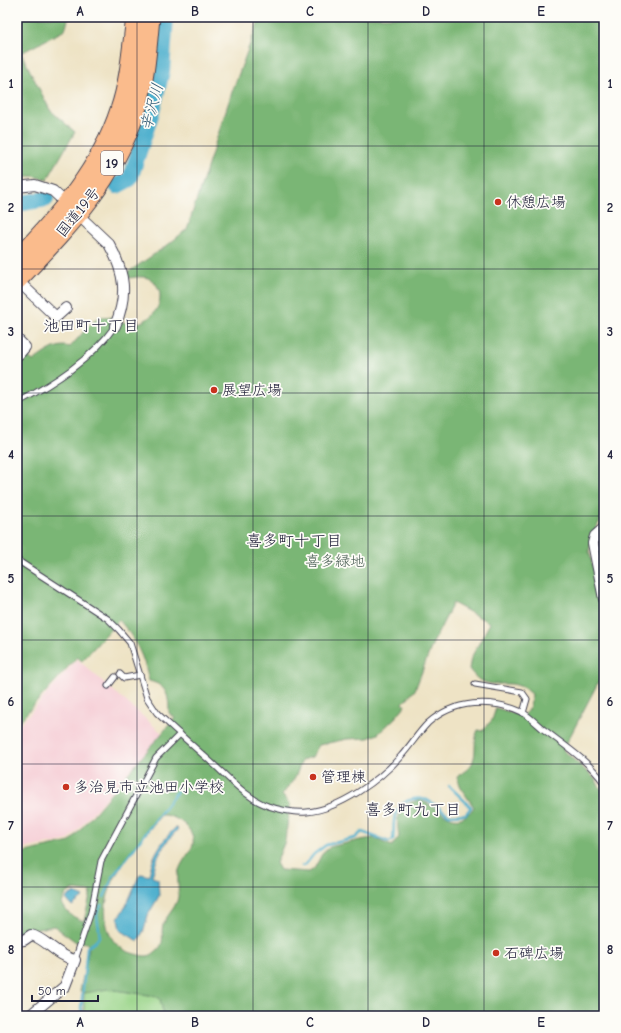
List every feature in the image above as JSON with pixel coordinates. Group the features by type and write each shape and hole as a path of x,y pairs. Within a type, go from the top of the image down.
{"highway":[{"name":"国道19号","path":"17,280 74,209 109,138 120,111 129,70 136,17"},
{"name":"国道19号","path":"17,260 101,184 120,149 136,110 143,80 150,17"}],"street":[{"path":"17,187 35,185 53,191 74,209 109,244 122,274 124,290 120,312 115,326"},
{"path":"17,280 56,317 66,308"},
{"path":"17,339 25,347 19,354"},
{"path":"604,528 595,536 593,543 604,599"},
{"path":"17,941 24,940 31,935 36,936 66,958 75,960 65,986 31,1014"}],"lane":[{"path":"17,403 43,388 77,365 106,339 115,326"},
{"path":"17,560 108,619 130,643 147,698 157,713 258,802 283,810 307,812 320,810 338,803 369,785 387,771 429,723 442,713 462,705 478,702 504,706 523,713 586,763 604,783"},
{"path":"108,686 117,676 124,678 140,675"},
{"path":"475,684 522,692 527,699 523,713"},
{"path":"75,960 91,912 101,861 156,758 180,734"},
{"path":"31,1014 45,1016"}],"shaded area":[{"name":"多治見市立池田小学校","path":"77,659 162,733 69,840 17,850 17,728"}],"green space":[{"path":"17,17 69,17 65,30 21,53 50,110 75,132 47,180 33,176 20,179 17,178"},
{"name":"喜多緑地","path":"260,17 604,17 604,491 600,521 595,530 589,550 604,616 604,671 563,750 595,779 604,794 604,1016 164,1016 160,999 156,996 108,989 85,993 80,991 89,948 87,943 76,942 54,926 17,933 17,854 70,842 175,718 169,713 166,692 160,685 149,681 145,664 135,641 119,620 82,661 77,657 17,724 17,359 20,360 25,354 33,361 46,352 60,346 70,347 98,318 111,317 131,324 141,322 155,312 160,297 159,290 156,285 153,281 147,278 129,278 127,273 169,244 187,229 232,92","holes":["453,603 490,623 471,658 469,669 474,675 479,680 491,684 513,684 532,694 530,706 524,716 496,708 492,720 482,731 478,730 472,763 469,768 457,777 462,790 474,807 467,815 460,818 453,818 418,800 402,809 398,818 399,837 392,846 373,838 360,840 330,847 322,854 314,869 309,872 280,870 276,863 285,841 290,804 282,795 295,778 302,760 312,757 319,745 347,739 368,738 378,734 395,718 405,706 403,703 415,690 432,645","161,815 167,815 179,820 185,825 192,835 192,847 182,863 178,874 178,898 163,925 161,946 153,954 146,956 130,952 116,944 108,931 107,926 105,910 108,895 121,866","72,890 91,892 84,921 74,917 66,910 62,903 66,894"]},
{"path":"108,989 156,996 160,999 164,1016 84,1016 84,992"}],"water":[{"path":"176,827 178,829 164,845 156,862 152,877 158,879 159,896 148,915 144,930 138,941 120,930 118,918 126,906 139,876 142,874 149,876 152,862 158,849"},
{"path":"74,893 84,897 72,906 66,899"}],"waterway":[{"name":"辛沢川","path":"117,186 130,179 152,112 162,71 166,17"},
{"name":"辛沢川","path":"17,204 46,199"},
{"path":"302,866 326,845 355,838 362,832 389,842 393,840 395,815 403,804 413,799 419,798 429,801 449,815 466,814 471,807 449,786"},
{"path":"104,897 114,875 178,790"},
{"path":"83,1016 81,1008 87,947 97,940 99,936 100,933 97,914 101,905"}],"place":[{"name":"休憩広場","path":"498,202"},
{"name":"展望広場","path":"214,390"},
{"name":"管理棟","path":"313,777"},
{"name":"多治見市立池田小学校","path":"66,787"},
{"name":"石碑広場","path":"496,953"}],"district":[{"name":"池田町十丁目","path":"91,326"},
{"name":"喜多町十丁目","path":"294,541"},
{"name":"喜多町九丁目","path":"413,810"}]}
